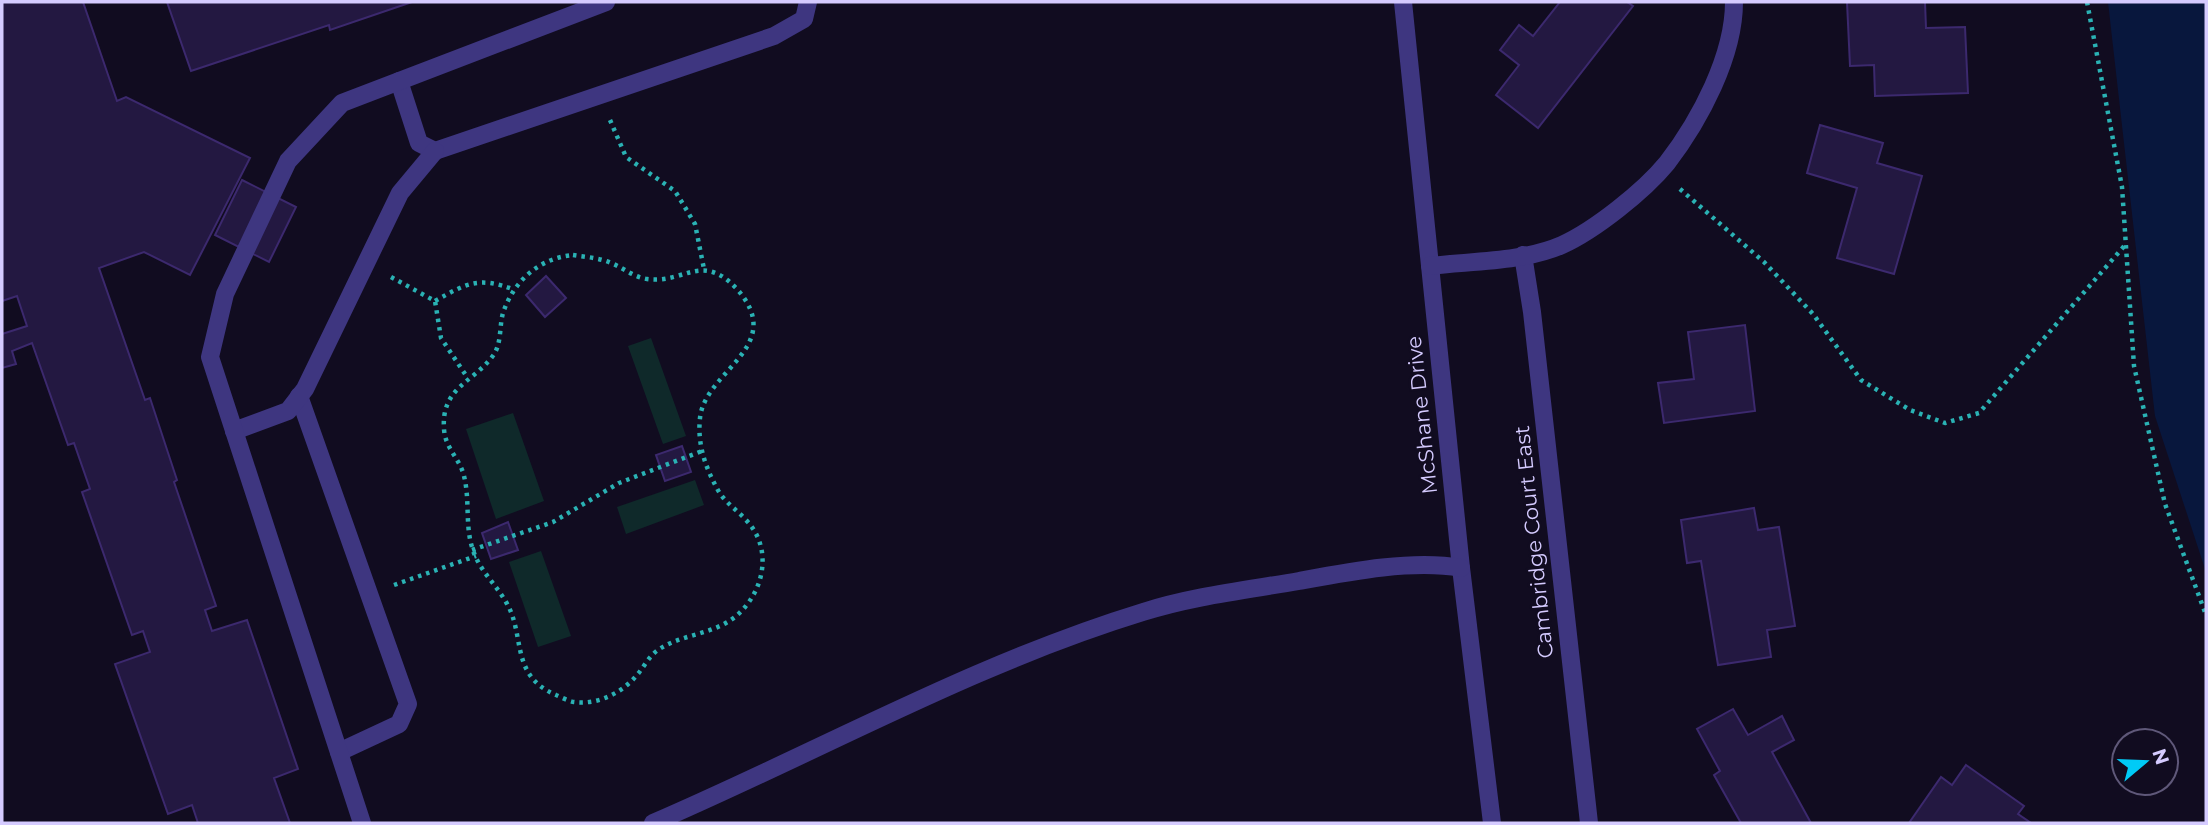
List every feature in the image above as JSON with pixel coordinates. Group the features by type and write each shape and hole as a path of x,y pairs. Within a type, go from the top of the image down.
{"street":[{"path":"362,823 210,357 225,294 288,161 342,103 606,2"},
{"path":"234,431 288,411 299,396 400,193 435,151 774,36 804,19 808,2"},
{"name":"McShane Drive","path":"1403,2 1461,568 1492,823"},
{"path":"1430,266 1523,255 1561,246 1630,198 1658,171 1695,118 1720,67 1734,2"},
{"path":"399,81 419,143 435,151"},
{"name":"Cambridge Court East","path":"1523,255 1532,312 1589,823"},
{"path":"299,396 408,704 399,724 338,752"},
{"path":"653,823 1021,656 1144,611 1198,598 1336,574 1442,564 1461,568"}],"path":[{"path":"2087,2 2122,187 2134,366 2165,504 2206,615"},
{"path":"601,94 626,157 675,191 695,223 704,269"},
{"path":"1658,171 1764,262 1813,314 1861,380 1910,410 1945,423 1979,414 2126,244"},
{"path":"573,255 594,258 648,279 704,269 718,273 737,290 752,321 752,339 740,360 717,384 701,408 698,434 706,466 721,495 748,521 761,543 763,568 758,589 736,616 718,628 655,652 635,678 601,700 572,702 547,691 528,674 508,604 485,575 472,550 467,525 464,477 449,450 443,432 444,412 452,394 467,377 493,356 500,338 503,314 523,278 551,257 573,255"},
{"path":"365,264 435,301"},
{"path":"435,301 475,281 496,283 515,290"},
{"path":"435,301 441,338 467,377"},
{"path":"472,550 553,522 619,483 702,451"},
{"path":"369,594 476,556"}],"green space":[{"path":"651,338 686,436 663,444 628,346"},
{"path":"513,413 544,501 496,519 466,429"},
{"path":"695,480 704,505 626,534 617,507"},
{"path":"541,551 571,636 538,647 509,562"}],"water":[{"path":"2108,2 2206,2 2206,572 2155,416"}],"building":[{"path":"2,2 83,2 117,101 126,97 250,158 190,275 144,252 99,268 145,400 150,398 177,480 174,482 216,606 205,610 212,631 247,620 298,769 274,778 290,823 198,823 192,805 168,814 115,664 150,652 143,631 132,635 82,492 90,489 74,443 68,445 32,343 12,351 16,364 2,368 2,334 27,326 17,296 2,301"},
{"path":"167,2 412,2 330,30 329,25 191,71"},
{"path":"1560,2 1627,2 1633,6 1538,128 1496,95 1519,65 1500,50 1519,25 1533,36"},
{"path":"1847,2 1925,2 1926,28 1965,27 1968,93 1875,96 1874,65 1850,66"},
{"path":"1820,125 1883,143 1877,163 1922,176 1894,274 1837,258 1857,188 1807,173"},
{"path":"242,180 296,207 269,262 215,235"},
{"path":"546,276 566,298 545,317 526,295"},
{"path":"1745,325 1755,411 1664,423 1658,383 1694,379 1688,332"},
{"path":"682,446 691,472 665,481 656,455"},
{"path":"1754,508 1758,530 1779,527 1795,626 1767,630 1771,657 1718,665 1701,561 1687,563 1681,520"},
{"path":"508,522 518,550 491,559 482,533"},
{"path":"1733,709 1748,735 1782,716 1794,740 1772,752 1811,823 1741,823 1714,775 1720,771 1697,729"},
{"path":"1966,765 2024,806 2018,814 2031,823 1909,823 1941,777 1952,785"}]}
